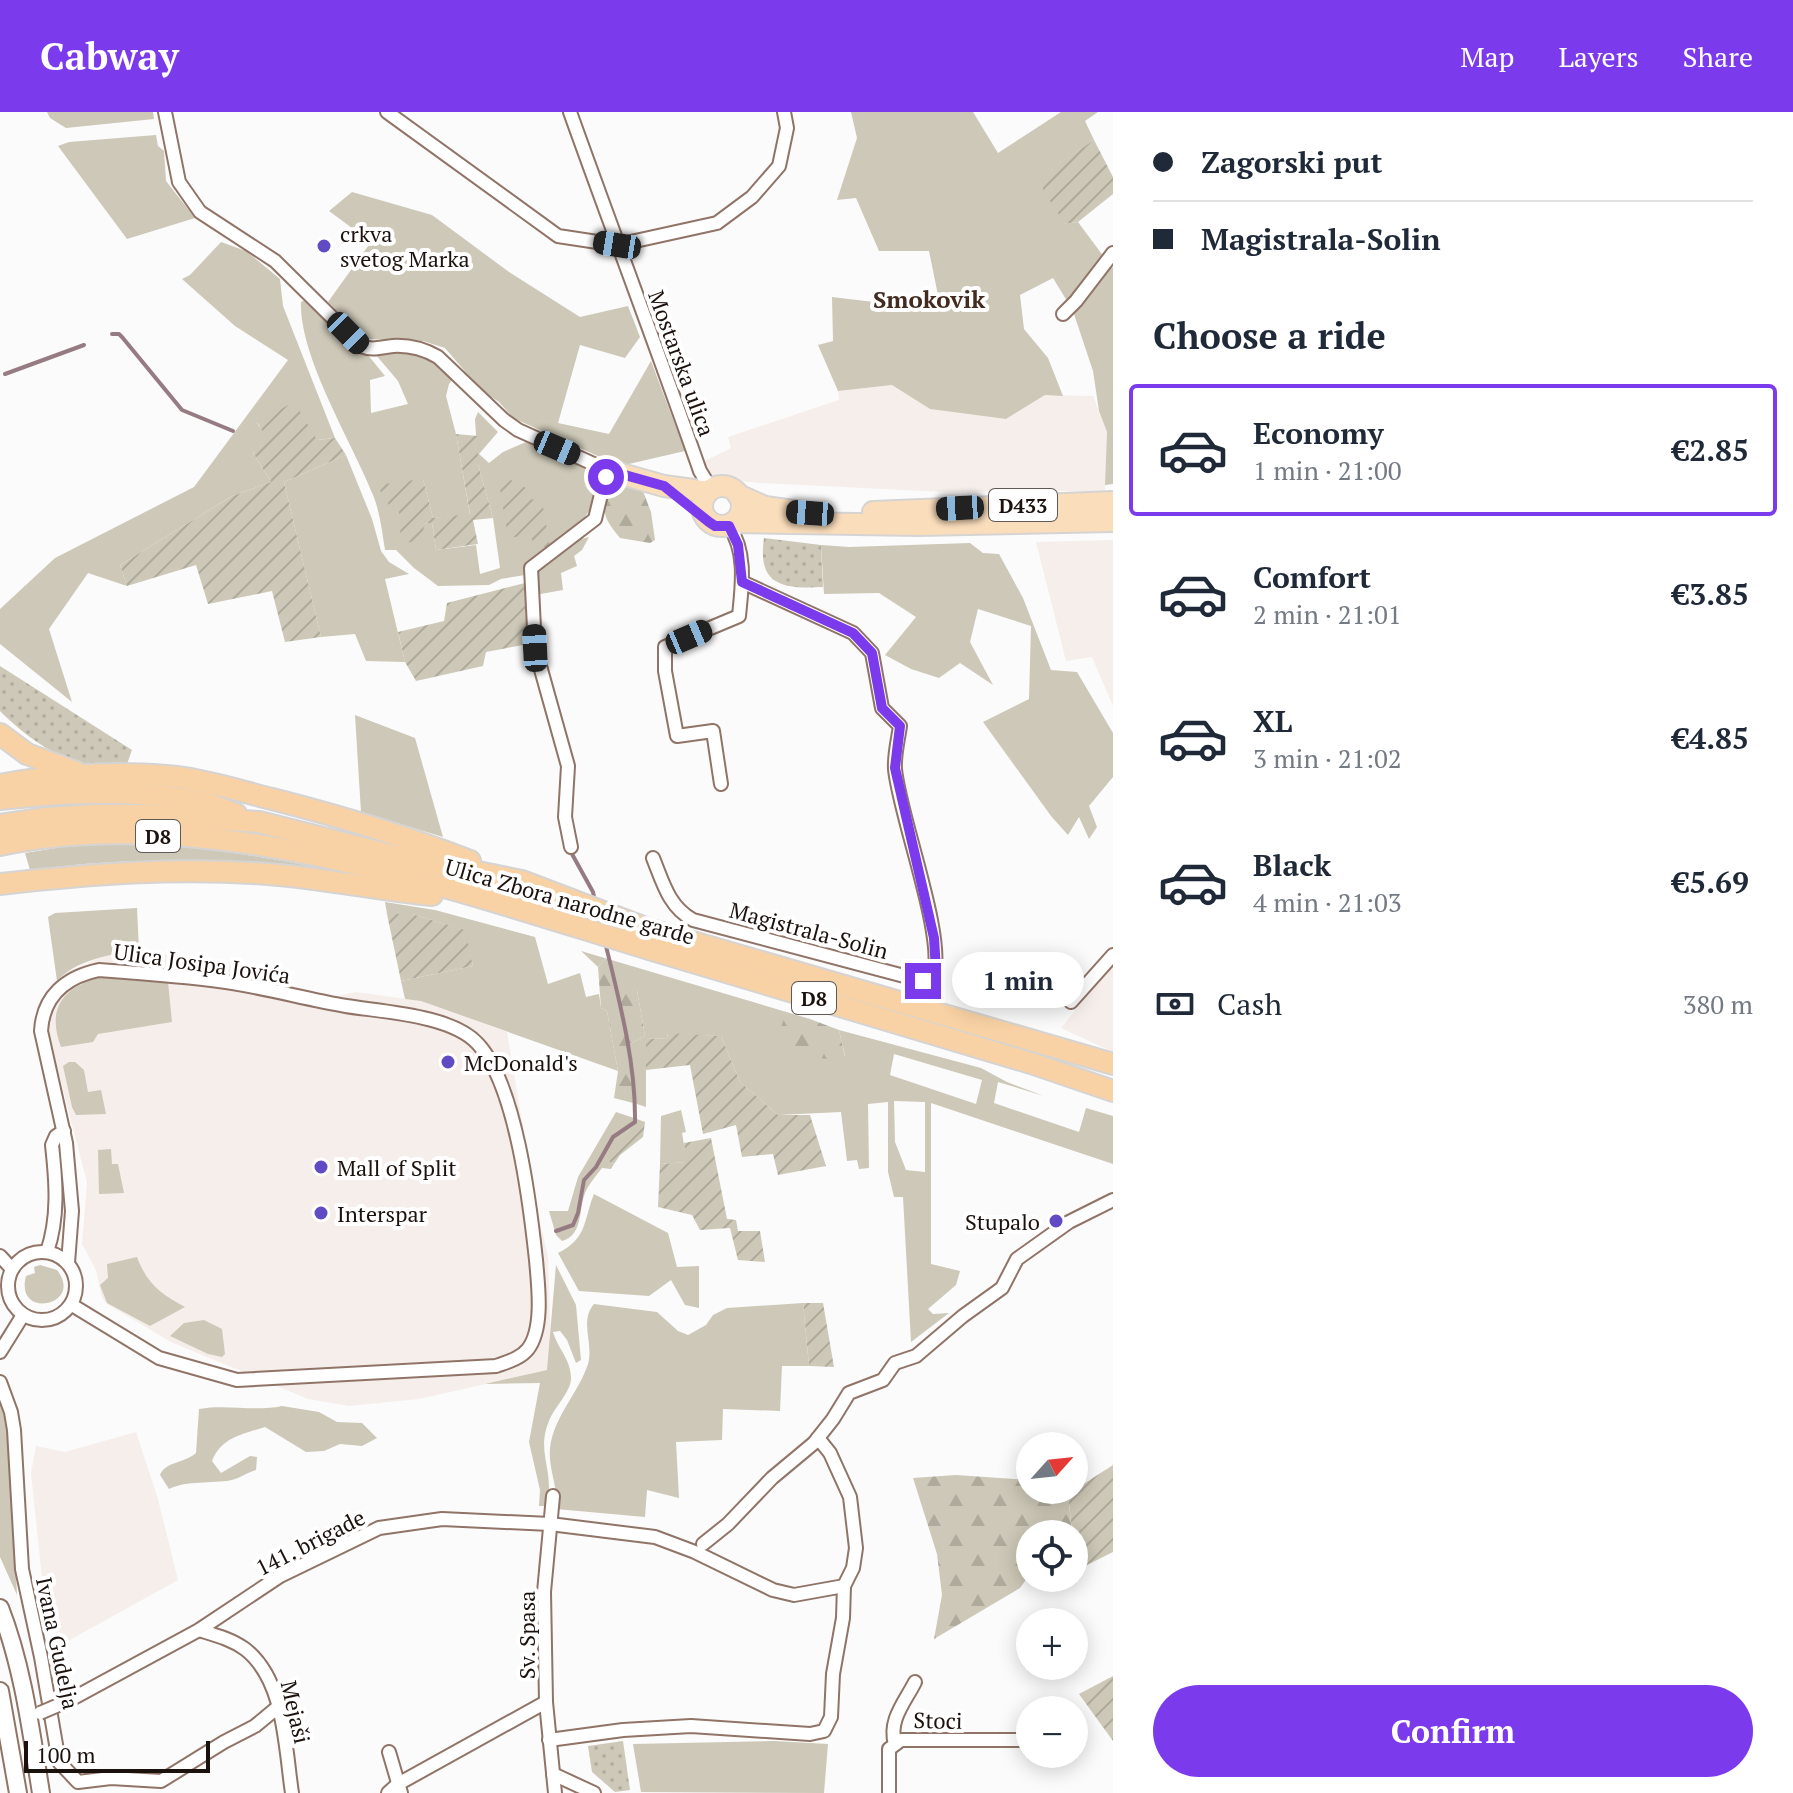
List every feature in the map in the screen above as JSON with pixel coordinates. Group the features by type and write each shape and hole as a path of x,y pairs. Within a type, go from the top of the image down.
{"highway":[{"path":"0,734 27,754 48,764 96,776"},
{"path":"0,785 96,776 146,775 216,784 398,834 522,881"},
{"path":"0,799 54,793 124,792 209,804 259,822"},
{"name":"Ulica Zbora narodne garde","path":"0,825 46,818 146,815 259,822 387,854 522,881 646,938 1113,1091"},
{"name":"Ulica Zbora narodne garde","path":"0,845 85,835 139,835 275,848 368,867 530,912 646,938 1113,1064"},
{"path":"0,884 111,872 189,870 267,874 530,912"}],"main road":[{"name":"D433","path":"607,470 664,486 710,490 729,487 751,502 775,509 835,514 1113,502"},
{"name":"D433","path":"664,486 724,524 919,525 1113,521"},
{"path":"710,490 702,504 705,517 724,524 741,513 738,495"}],"street":[{"path":"387,112 558,236 617,245 717,223 752,197 779,166 787,128 784,112"},
{"name":"Mostarska ulica","path":"570,112 700,471 710,490"},
{"path":"166,118 179,182 200,212 275,261 361,346 378,349 412,346 427,350 518,430 607,470 595,519 531,568 535,648 568,766 565,817 571,847"},
{"path":"1063,314 1113,253"},
{"path":"721,784 713,731 677,736 665,671 665,647 739,616 742,582 738,545 724,524"},
{"name":"Magistrala-Solin","path":"653,858 678,912 693,920 923,981 933,976 936,970 934,938 895,768 900,726 882,708 872,653 853,633 742,582"},
{"path":"1071,1002 1113,955"},
{"name":"Ulica Josipa Jovića","path":"64,1131 41,1020 48,1001 71,978 99,970 229,983 417,1017 457,1029 478,1043 506,1097 529,1195 540,1300 533,1339 527,1350 515,1359 496,1366 237,1380 159,1358 72,1305"},
{"path":"47,1252 56,1213 52,1145 56,1136 64,1131 72,1211 68,1263 77,1283 72,1305 55,1319 33,1320 23,1315 10,1299 8,1289 12,1269 27,1255 47,1252 68,1263"},
{"path":"703,1544 818,1438 849,1393 883,1380 895,1363 916,1356 1002,1288 1017,1259 1069,1222 1113,1200"},
{"path":"0,1256 12,1269"},
{"path":"0,1352 23,1315"},
{"name":"Ivana Gudelja","path":"0,1382 9,1404 14,1430 22,1569 59,1762 78,1782 111,1778 161,1781 255,1726 278,1707"},
{"path":"549,1740 623,1730 691,1726 810,1734 824,1731 831,1717 844,1586 853,1568 856,1548 850,1497 830,1453 818,1438"},
{"name":"Sv. Spasa","path":"553,1496 544,1592 546,1702 555,1793"},
{"name":"141. brigade","path":"4,1730 68,1701 199,1630 280,1576 379,1528 442,1519 550,1524 655,1537 695,1552 773,1590 794,1595 844,1586"},
{"path":"0,1608 35,1716 41,1793"},
{"name":"Mejaši","path":"199,1630 223,1637 246,1650 265,1670 278,1707 292,1793"},
{"path":"895,1744 892,1735 895,1718 915,1682"},
{"path":"0,1691 4,1730 18,1793"},
{"path":"389,1752 396,1790 546,1702"},
{"name":"Stoci","path":"889,1793 889,1749 901,1740 1016,1740"},
{"path":"553,1774 594,1793"}],"shaded area":[{"path":"892,385 930,409 1006,419 1045,395 1093,396 1107,432 1105,491 944,492 711,478 705,461 731,448 728,437 839,400 838,391"},
{"path":"1113,540 1113,706 1092,657 1066,661 1036,542"},
{"path":"139,950 247,968 262,978 333,997 356,992 421,1001 507,1032 537,1211 548,1256 551,1346 547,1370 419,1399 349,1406 308,1399 171,1342 107,1304 102,1298 96,1270 82,1244 87,1182 40,1002 65,973 106,955"},
{"path":"1113,963 1113,1052 1061,1028"},
{"path":"136,1432 158,1499 178,1580 59,1646 42,1578 31,1473 36,1446 65,1452"}],"green space":[{"path":"47,112 153,112 154,119 66,128 50,118"},
{"path":"851,112 973,112 998,153 1061,112 1098,112 1085,121 1094,140 1045,173 1065,224 1078,222 1104,257 1067,301 1053,278 1020,295 1024,329 1048,358 1063,396 1045,395 1006,419 930,409 892,385 838,391 818,345 833,341 832,297 941,310 929,251 879,251 856,198 837,200 857,138"},
{"path":"156,135 158,146 164,151 166,181 195,218 127,239 58,146 69,142"},
{"path":"1094,140 1113,177 1113,194 1078,222 1065,224 1043,190 1044,173"},
{"path":"352,192 432,215 509,272 580,317 628,306 640,337 625,358 580,345 558,423 609,434 651,361 685,451 620,466 513,418 499,402 481,390 445,348 423,341 367,339 328,302 371,242 329,211"},
{"path":"221,242 246,251 280,279 283,306 335,438 317,440 257,423 268,440 253,453 271,482 232,496 120,565 127,586 88,573 49,629 72,702 0,644 0,609 55,558 194,487 288,360 235,326 182,279 190,275"},
{"path":"1109,265 1113,268 1113,484 1105,485 1107,432 1099,411 1093,371 1074,314"},
{"path":"307,299 360,351 368,355 385,376 370,380 371,413 408,404 398,381 376,355 400,352 418,354 454,377 446,396 470,515 433,518 423,479 399,511 424,524 432,523 436,550 476,545 480,574 500,568 493,518 478,464 475,419 478,412 498,432 479,454 489,463 503,452 526,442 553,451 594,472 599,477 597,493 584,517 535,557 525,575 501,579 489,585 438,586 396,550 385,550 373,495 308,348 301,302"},
{"path":"294,402 317,440 335,438 346,455 284,482 321,637 285,642 272,591 208,604 196,565 127,586 120,565 232,496 271,482 253,453 267,440 257,422"},
{"path":"456,434 478,436 478,464 493,518 473,520 478,544 436,550 432,523 424,524 423,541 401,543 399,511 393,512 377,485 423,479 433,518 470,514"},
{"path":"346,455 372,519 381,551 389,562 409,574 385,579 405,662 366,661 355,634 321,637 284,482"},
{"path":"505,477 528,489 525,500 542,501 550,547 535,547 530,535 508,538 499,483"},
{"path":"610,481 641,486 651,512 655,540 650,543 620,538 613,530 605,512"},
{"path":"589,537 582,550 574,556 577,566 561,573 563,590 535,595 537,567 573,541"},
{"path":"764,538 821,545 823,587 796,587 776,581 765,566"},
{"path":"970,543 983,553 999,554 1023,598 1051,670 1077,672 1113,733 1113,777 1089,806 1097,827 1089,839 1079,817 1068,835 983,722 1029,699 1031,626 978,609 970,642 993,685 960,663 939,678 911,669 885,655 916,617 879,593 824,594 821,545"},
{"path":"525,583 528,644 486,652 483,666 416,681 405,662 398,632 444,621 447,603"},
{"path":"0,666 132,750 127,764 81,763 55,753 31,738 0,711"},
{"path":"355,715 415,738 443,837 361,812"},
{"path":"131,843 242,854 351,875 270,865 190,861 110,862 30,870 25,853 62,847"},
{"path":"385,902 435,910 535,937 548,984 580,973 586,997 599,994 601,1008 607,1011 618,1071 421,1001 405,999 401,981 473,966 464,930 412,914 387,914"},
{"path":"137,908 139,950 84,963 57,981 48,917 55,913"},
{"path":"387,914 412,914 465,930 473,966 401,981"},
{"path":"581,951 810,1019 784,1019 845,1056 839,1030 981,1068 1044,1096 998,1082 994,1103 1079,1132 1086,1108 1113,1116 1113,1164 931,1103 931,1264 960,1271 956,1285 928,1309 933,1314 949,1313 911,1342 903,1197 894,1197 888,1172 888,1102 868,1104 869,1168 859,1169 857,1160 847,1161 841,1112 778,1115 740,1082 721,1036 667,1034 668,1038 646,1039 646,1107 637,1104 628,1045 645,1036 637,990 605,959 598,967","holes":["894,1054 982,1080 976,1104 890,1075","894,1101 925,1102 925,1172 906,1170 895,1142"]},
{"path":"605,959 640,982 637,990 645,1036 628,1045 637,1104 614,1098 618,1071 607,1011 601,1008 598,967"},
{"path":"101,977 168,982 172,1022 98,1034 93,1042 61,1047 56,1021 62,1001 77,987"},
{"path":"784,1019 810,1019 839,1030 845,1057 842,1062 806,1055 775,1043"},
{"path":"667,1033 721,1036 740,1082 778,1115 810,1115 826,1166 778,1175 773,1154 742,1157 736,1125 703,1134 690,1065 646,1070 646,1039 668,1038"},
{"path":"75,1062 84,1070 88,1092 101,1090 106,1114 76,1115 63,1066"},
{"path":"681,1110 686,1132 682,1133 687,1162 660,1164 661,1116"},
{"path":"616,1112 637,1119 615,1141 604,1159 614,1164 611,1169 602,1168 589,1185 579,1223 573,1234 562,1241 556,1235 549,1211 568,1211 578,1177"},
{"path":"637,1119 645,1122 643,1137 620,1155 614,1164 603,1159 615,1140 628,1131"},
{"path":"711,1138 727,1219 736,1220 738,1231 760,1231 765,1262 738,1260 730,1228 700,1230 692,1215 658,1207 660,1164 686,1162 684,1143"},
{"path":"111,1149 112,1164 118,1164 124,1193 99,1194 98,1150"},
{"path":"594,1194 668,1233 677,1267 699,1266 699,1308 685,1305 671,1280 649,1296 579,1291 558,1253 580,1235"},
{"path":"137,1257 156,1287 185,1307 150,1326 107,1303 100,1285 108,1278 107,1264"},
{"path":"40,1265 57,1270 63,1282 62,1292 48,1303 30,1299 25,1290 26,1276 35,1273 34,1267"},
{"path":"556,1265 576,1305 581,1360 576,1363 560,1331 553,1332 568,1364 571,1382 546,1430 544,1447 549,1488 545,1506 539,1506 540,1490 529,1442 540,1383 485,1384 547,1370"},
{"path":"803,1303 809,1366 782,1366 780,1411 723,1409 722,1440 676,1442 679,1498 647,1490 645,1517 556,1509 550,1448 552,1436 588,1364 587,1325 594,1304 657,1312 678,1331 688,1335 727,1308"},
{"path":"803,1303 823,1303 834,1367 809,1366"},
{"path":"204,1320 222,1329 225,1354 222,1357 208,1354 170,1336 184,1323"},
{"path":"0,1395 5,1402 9,1427 17,1595 0,1557"},
{"path":"282,1406 319,1412 337,1422 362,1423 377,1438 362,1446 340,1444 324,1451 306,1452 265,1427 227,1442 212,1461 221,1473 250,1456 257,1457 256,1470 232,1480 183,1484 169,1489 160,1475 166,1467 196,1453 199,1409"},
{"path":"1113,1465 1113,1552 1088,1564 1088,1520 1071,1520 1069,1504 1088,1504 1088,1481"},
{"path":"956,1475 1016,1479 1016,1504 1069,1504 1071,1520 1016,1520 1016,1590 934,1639 942,1595 937,1554 913,1478"},
{"path":"1113,1676 1113,1741 1088,1706 1088,1696 1079,1694"},
{"path":"623,1741 630,1790 615,1792 592,1772 588,1746"},
{"path":"774,1741 828,1744 824,1793 641,1792 633,1744"}],"waterway":[{"path":"112,334 122,337 182,410 233,431"},
{"path":"5,374 84,345"},
{"path":"572,854 593,892 595,902"},
{"path":"556,1231 573,1225 584,1180 596,1167 613,1137 635,1122 630,1054 605,942"}],"place":[{"name":"crkva svetog Marka","path":"324,246"},
{"name":"McDonald's","path":"448,1062"},
{"name":"Mall of Split","path":"321,1167"},
{"name":"Interspar","path":"321,1213"},
{"name":"Stupalo","path":"1056,1221"}],"district":[{"name":"Smokovik","path":"929,299"}],"route":[{"path":"606,477 607,470 664,486 715,526 729,526 738,545 742,582 853,633 872,653 882,708 900,726 895,768 934,938 936,970 929,980 923,981"}]}
